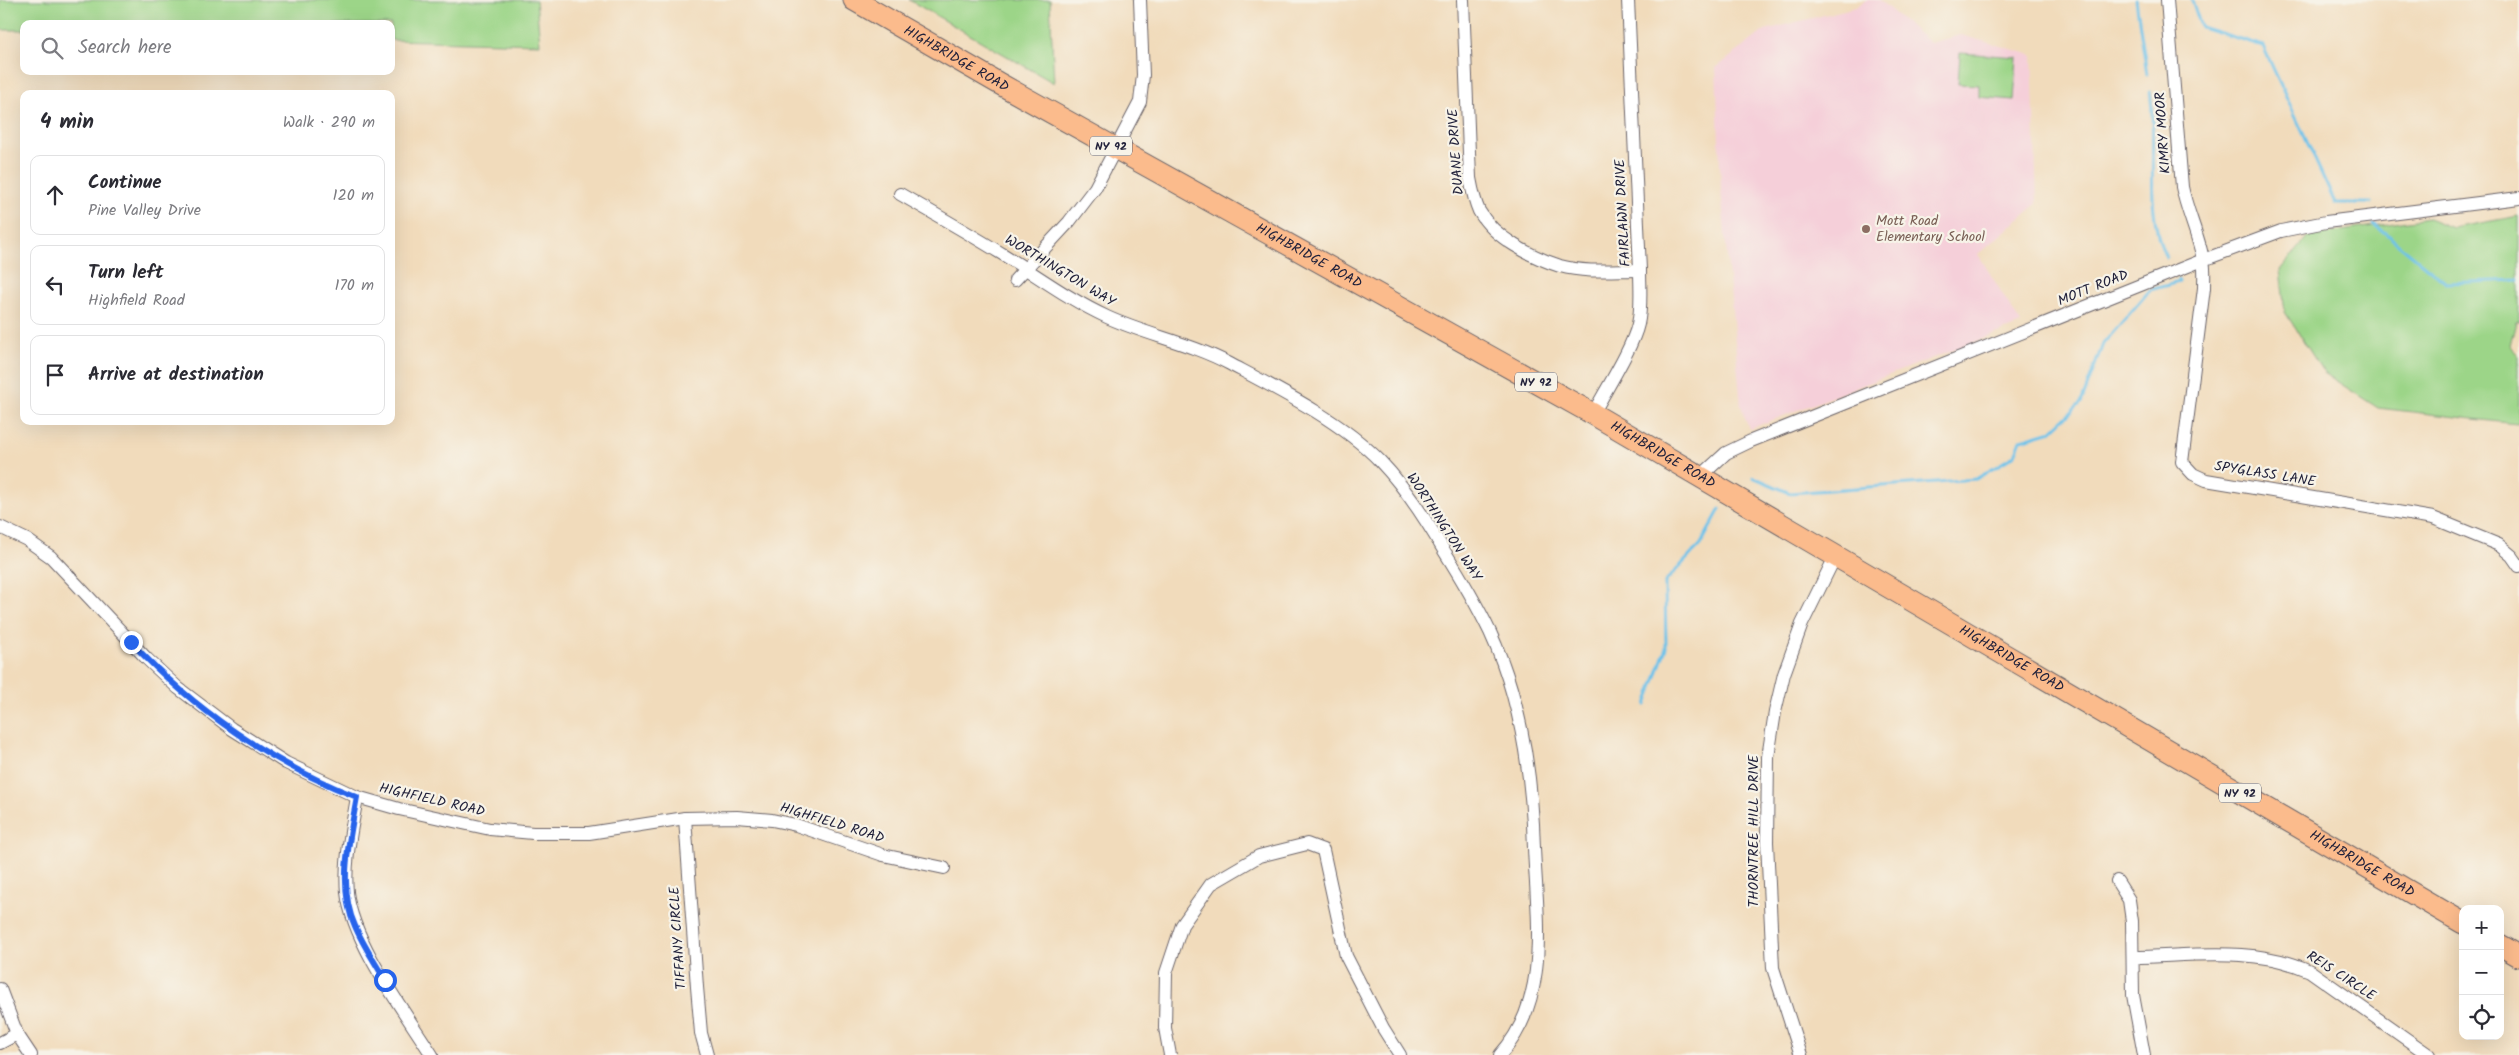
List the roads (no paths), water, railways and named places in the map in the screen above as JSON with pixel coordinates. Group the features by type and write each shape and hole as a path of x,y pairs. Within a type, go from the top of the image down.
{"highway":[{"name":"HIGHBRIDGE ROAD","path":"854,0 1593,414 2459,921"},
{"path":"2504,947 2519,956"}],"street":[{"path":"1015,280 1068,222 1095,188 1140,102 1143,75 1140,0"},
{"name":"DUANE DRIVE","path":"1463,0 1470,178 1474,198 1480,212 1496,231 1511,242 1561,266 1594,270 1640,270"},
{"name":"FAIRLAWN DRIVE","path":"1593,414 1638,325 1640,270 1628,0"},
{"name":"KIMRY MOOR","path":"2167,0 2182,187 2186,210 2203,260"},
{"name":"WORTHINGTON WAY","path":"900,194 1108,317 1227,362 1305,407 1352,437 1379,460 1399,482 1428,524 1467,587 1491,635 1514,702 1526,762 1533,820 1538,949 1535,981 1528,1007 1518,1031 1500,1055"},
{"name":"MOTT ROAD","path":"1701,476 1726,454 1752,441 2203,260 2281,231 2326,222 2519,198"},
{"name":"SPYGLASS LANE","path":"2203,260 2204,288 2182,462 2193,474 2206,480 2433,518 2499,545 2517,558"},
{"name":"HIGHFIELD ROAD","path":"0,527 28,540 51,557 147,660 178,688 232,730 286,763 357,797 399,809 482,827 533,833 589,833 685,818 737,817 772,820 796,825 883,855 944,868"},
{"name":"THORNTREE HILL DRIVE","path":"1801,1055 1774,968 1767,842 1768,757 1775,712 1784,674 1802,624 1836,555"},
{"path":"357,797 346,878 354,925 395,999 432,1055"},
{"name":"TIFFANY CIRCLE","path":"685,818 701,1033 707,1055"},
{"path":"1170,1055 1165,1028 1166,973 1182,925 1212,884 1259,856 1307,844 1324,850 1346,956 1400,1055"},
{"path":"2117,881 2129,900 2134,958 2133,995 2144,1055"},
{"name":"REIS CIRCLE","path":"2134,958 2244,955 2290,962 2310,971 2429,1055"},
{"path":"0,989 17,1034 31,1055"},
{"path":"0,1043 17,1034"}],"waterway":[{"path":"2136,0 2147,74"},
{"path":"2192,0 2201,27 2263,46 2335,203 2371,203"},
{"path":"2150,91 2155,219 2159,239 2166,258"},
{"path":"2374,224 2446,283 2519,280"},
{"path":"1753,477 1790,493 1976,479 2015,455 2021,440 2051,431 2081,403 2103,344 2150,290 2179,282 2178,280"},
{"path":"1646,705 1666,648 1665,582 1701,544 1720,509"}],"place":[{"name":"Mott Road Elementary School","path":"1866,229"}]}
